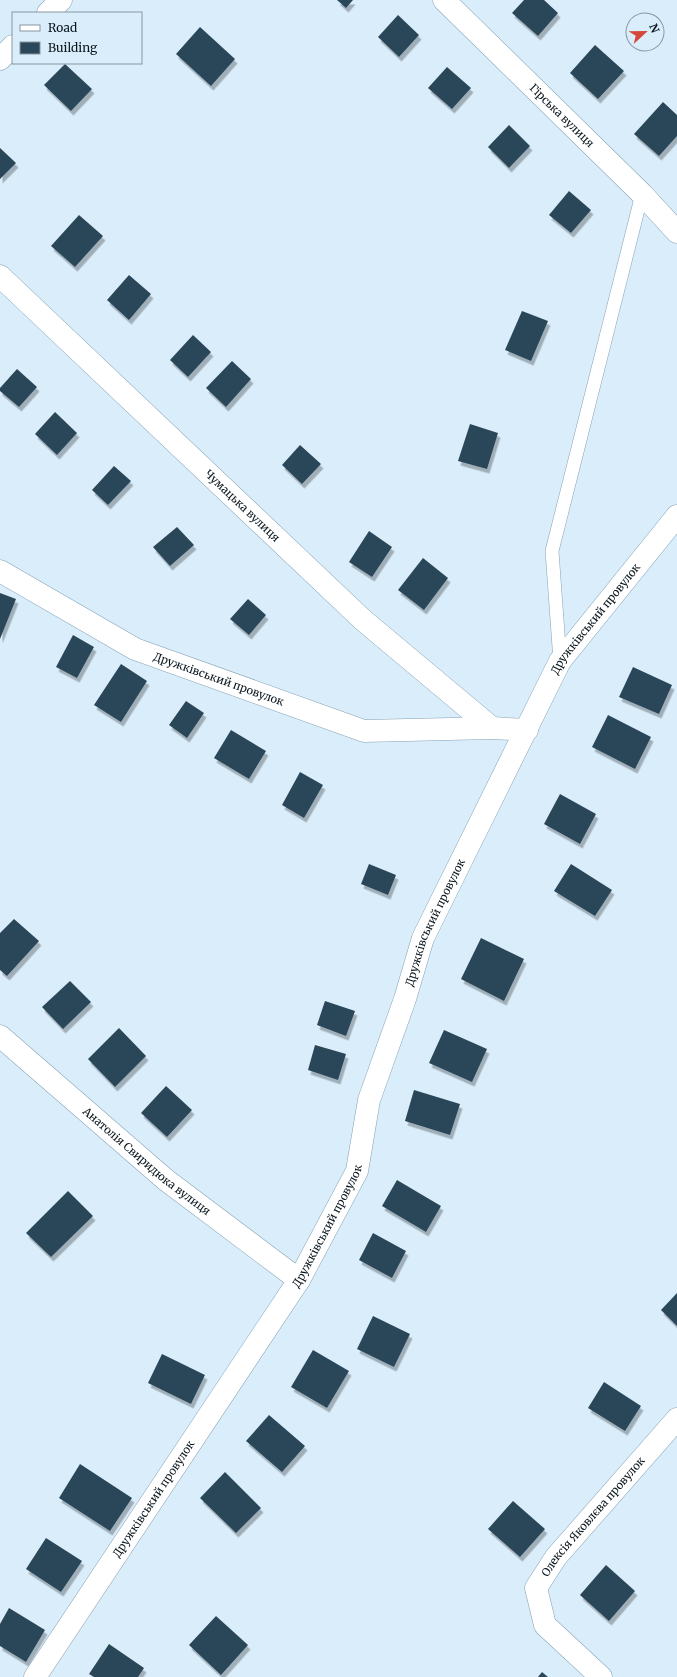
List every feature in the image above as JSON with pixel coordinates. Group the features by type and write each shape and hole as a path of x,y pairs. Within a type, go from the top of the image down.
{"street":[{"path":"49,12 61,0"},
{"name":"Гірська вулиця","path":"444,0 642,194 677,232"},
{"path":"0,59 12,47"},
{"name":"Чумацька вулиця","path":"0,276 363,620 492,728"},
{"name":"Дружківський провулок","path":"34,1677 299,1280 357,1171 369,1100 405,999 423,938 560,661 677,516"},
{"name":"Дружківський провулок","path":"0,571 135,650 364,731 492,728 527,730"},
{"name":"Анатолія Свиридюка вулиця","path":"0,1036 166,1180 299,1280"},
{"name":"Олексія Яковлєва провулок","path":"601,1677 545,1625 536,1588 556,1557 677,1418"}],"lane":[{"path":"560,661 552,551 642,194"}],"building":[{"path":"337,0 353,0 346,8"},
{"path":"524,0 544,0 558,13 538,36 512,13"},
{"path":"398,15 419,35 399,57 378,37"},
{"path":"200,27 235,59 211,86 176,54"},
{"path":"595,45 624,71 598,99 570,73"},
{"path":"65,64 92,89 71,111 44,85"},
{"path":"447,67 471,88 452,109 428,88"},
{"path":"663,102 677,115 677,136 659,156 634,134"},
{"path":"509,125 530,146 509,168 488,147"},
{"path":"0,148 16,163 0,179"},
{"path":"569,191 591,210 571,233 549,215"},
{"path":"79,215 103,236 75,267 51,246"},
{"path":"129,275 151,294 129,320 107,300"},
{"path":"522,311 548,321 531,361 505,350"},
{"path":"193,335 211,352 188,377 170,360"},
{"path":"232,361 251,379 226,407 206,388"},
{"path":"17,369 37,387 19,407 0,391 0,388"},
{"path":"55,412 77,433 57,455 35,434"},
{"path":"470,424 498,433 487,469 458,461"},
{"path":"300,445 321,464 302,484 282,465"},
{"path":"114,466 131,481 108,505 92,490"},
{"path":"177,527 194,545 170,566 153,547"},
{"path":"369,531 392,547 372,577 349,562"},
{"path":"423,558 448,578 424,610 398,590"},
{"path":"0,593 16,599 0,639"},
{"path":"248,599 266,615 249,635 230,619"},
{"path":"73,635 94,647 77,678 56,667"},
{"path":"121,664 147,681 121,722 94,705"},
{"path":"633,667 672,685 659,714 619,697"},
{"path":"186,701 204,713 187,738 169,725"},
{"path":"608,715 651,737 635,769 592,747"},
{"path":"231,730 266,751 249,779 214,758"},
{"path":"300,772 323,785 304,818 282,805"},
{"path":"560,794 596,814 580,844 544,824"},
{"path":"369,864 396,875 388,895 361,884"},
{"path":"571,864 612,890 595,916 554,891"},
{"path":"14,919 39,941 7,976 0,970 0,933"},
{"path":"481,938 524,959 504,1001 461,979"},
{"path":"70,981 91,1002 63,1029 42,1007"},
{"path":"325,1001 355,1011 346,1036 317,1025"},
{"path":"119,1028 146,1056 115,1087 88,1059"},
{"path":"444,1030 487,1049 472,1082 429,1063"},
{"path":"315,1045 346,1054 338,1080 308,1070"},
{"path":"166,1086 192,1110 167,1137 141,1113"},
{"path":"414,1090 460,1104 450,1135 405,1121"},
{"path":"397,1180 441,1206 426,1232 382,1206"},
{"path":"68,1191 93,1216 51,1257 26,1233"},
{"path":"373,1233 406,1251 392,1278 359,1260"},
{"path":"677,1293 677,1326 661,1310"},
{"path":"373,1316 410,1334 394,1367 357,1349"},
{"path":"313,1350 349,1371 327,1408 291,1387"},
{"path":"162,1354 205,1375 191,1404 148,1383"},
{"path":"604,1382 641,1406 625,1431 588,1408"},
{"path":"269,1415 305,1446 282,1472 246,1441"},
{"path":"80,1464 132,1498 110,1531 59,1498"},
{"path":"225,1472 261,1508 236,1533 200,1498"},
{"path":"513,1501 545,1529 520,1557 488,1529"},
{"path":"46,1538 82,1561 61,1592 26,1569"},
{"path":"606,1565 635,1591 609,1621 580,1595"},
{"path":"9,1608 45,1630 26,1662 0,1646 0,1624"},
{"path":"216,1616 248,1645 221,1675 189,1645"},
{"path":"109,1644 144,1668 138,1677 94,1677 89,1674"},
{"path":"542,1672 548,1677 538,1677"}]}
